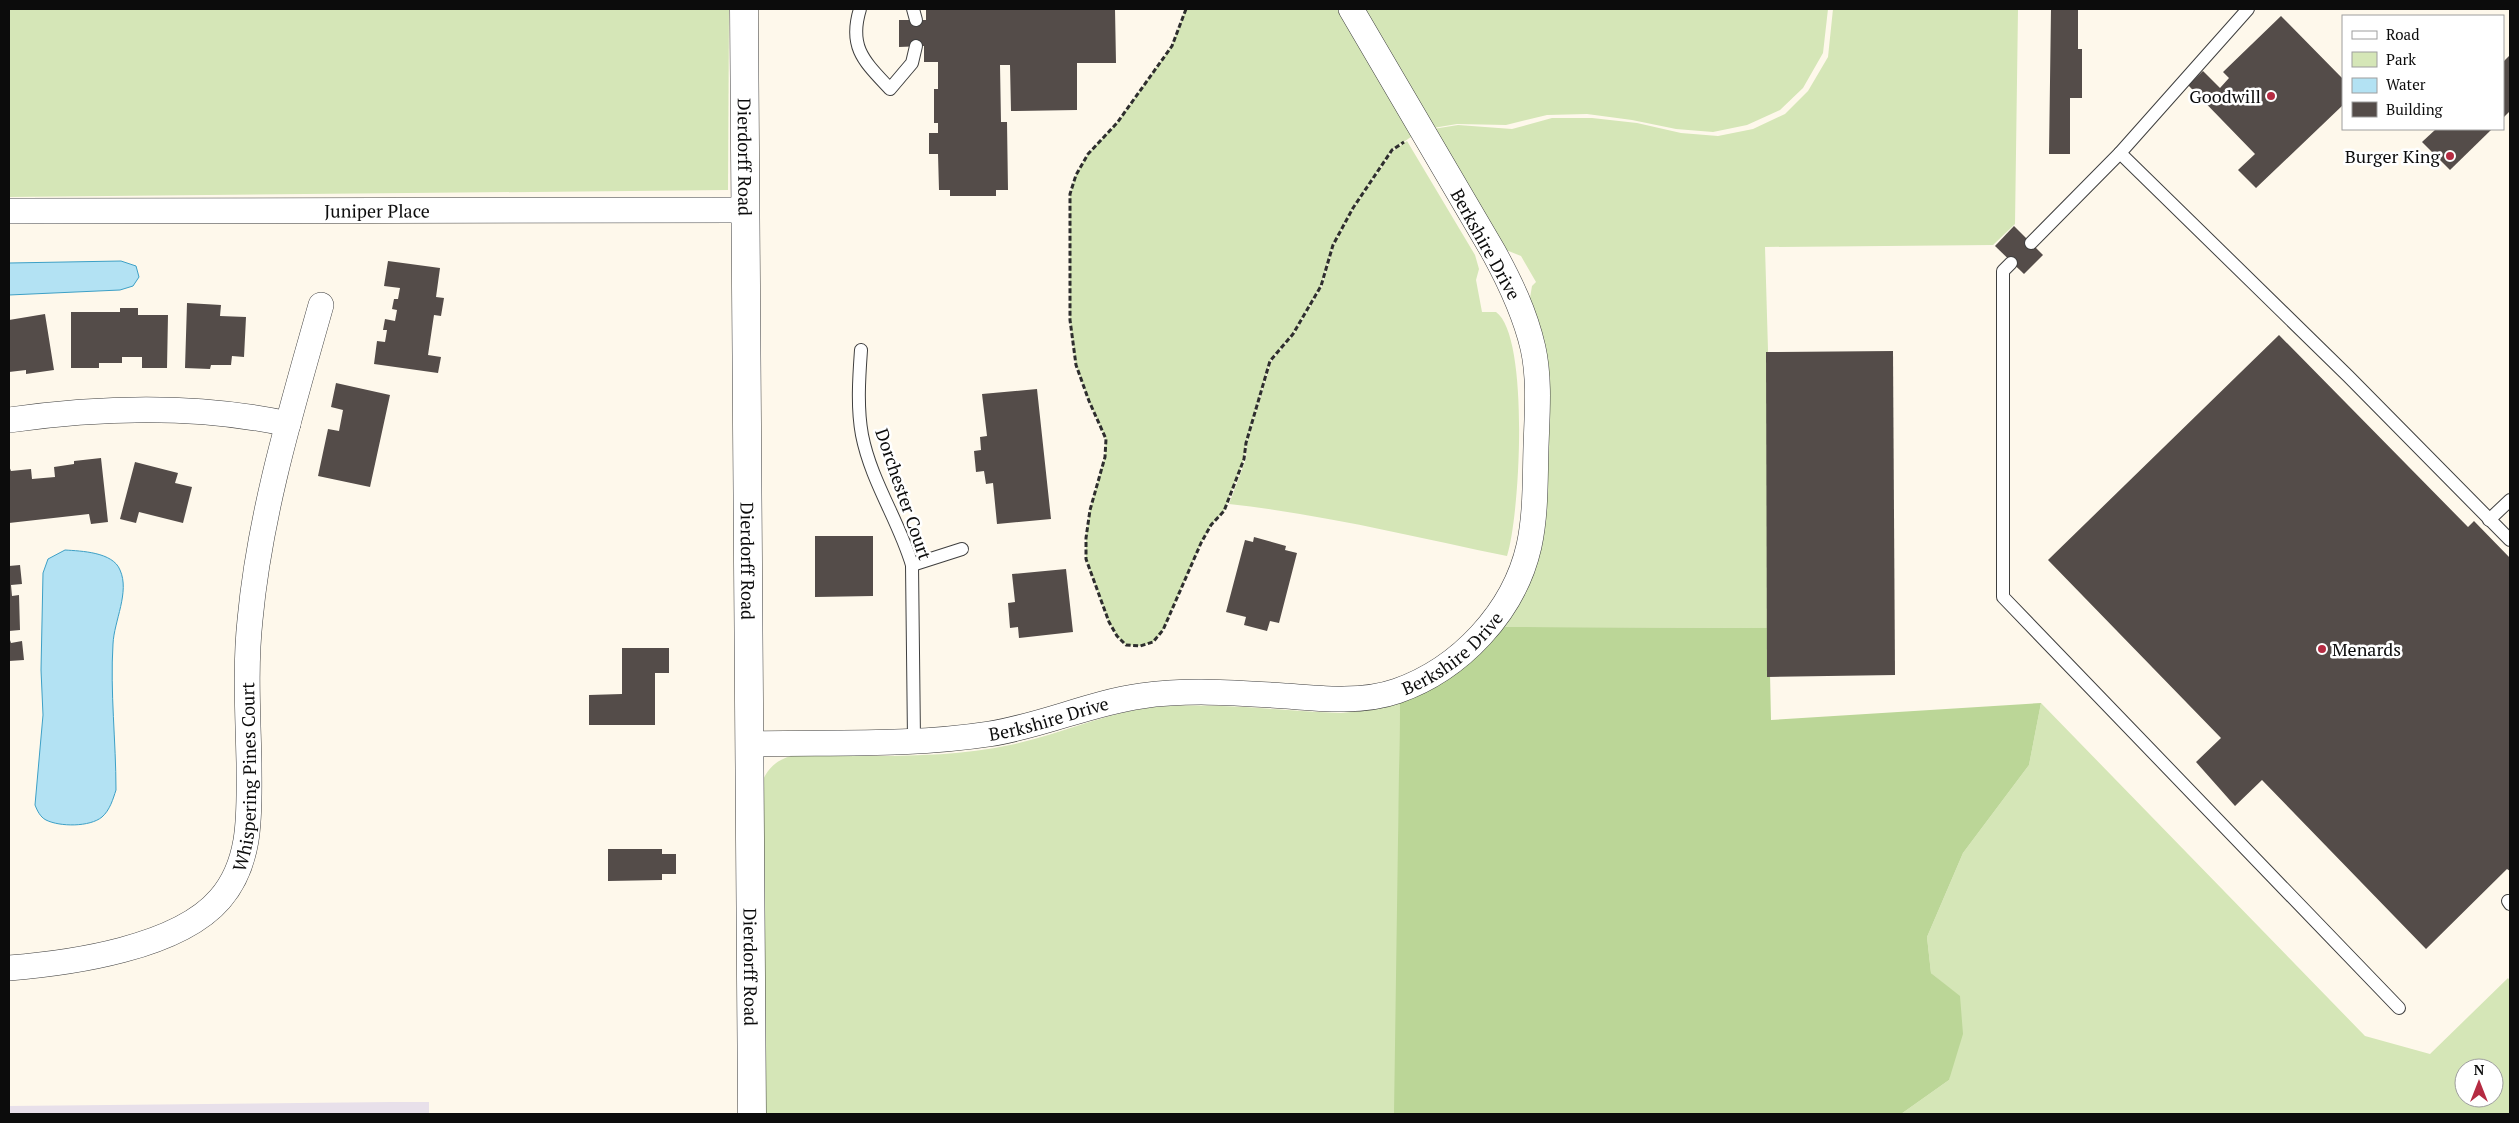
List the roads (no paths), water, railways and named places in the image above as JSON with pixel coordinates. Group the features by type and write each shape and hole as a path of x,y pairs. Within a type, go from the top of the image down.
{"street":[{"name":"Dierdorff Road","path":"744,9 752,1114"},
{"name":"Berkshire Drive","path":"750,744 951,738 1026,727 1106,703 1141,696 1178,692 1227,692 1314,698 1355,698 1396,691 1446,667 1488,628 1512,594 1529,547 1535,506 1537,417 1533,351 1514,289 1351,9"},
{"name":"Juniper Place","path":"9,211 745,210"},
{"name":"Whispering Pines Court","path":"9,968 96,955 165,936 188,926 206,913 221,898 241,862 250,826 248,660 252,594 261,538 288,424 321,305"},
{"path":"9,420 71,412 150,410 231,414 288,424"}],"lane":[{"path":"860,9 856,22 855,40 861,56 869,68 890,88 912,63 916,46"},
{"path":"2031,243 2120,152 2248,9"},
{"path":"2120,152 2348,376 2510,540"},
{"path":"2011,263 2003,271 2003,597 2399,1008"},
{"name":"Dorchester Court","path":"861,350 859,389 862,436 880,491 905,540 912,565 914,740"},
{"path":"2490,520 2510,500"},
{"path":"912,565 962,549"}],"water":[{"path":"121,261 136,266 139,277 133,286 120,290 9,295 9,263"},
{"path":"65,550 96,554 111,559 120,570 123,579 121,607 114,635 112,662 116,790 109,808 102,817 90,823 75,825 59,824 44,819 35,805 43,715 41,670 43,573 48,559"}],"place":[{"name":"Goodwill","path":"2271,96"},
{"name":"Burger King","path":"2450,156"},
{"name":"Menards","path":"2322,649"}]}
